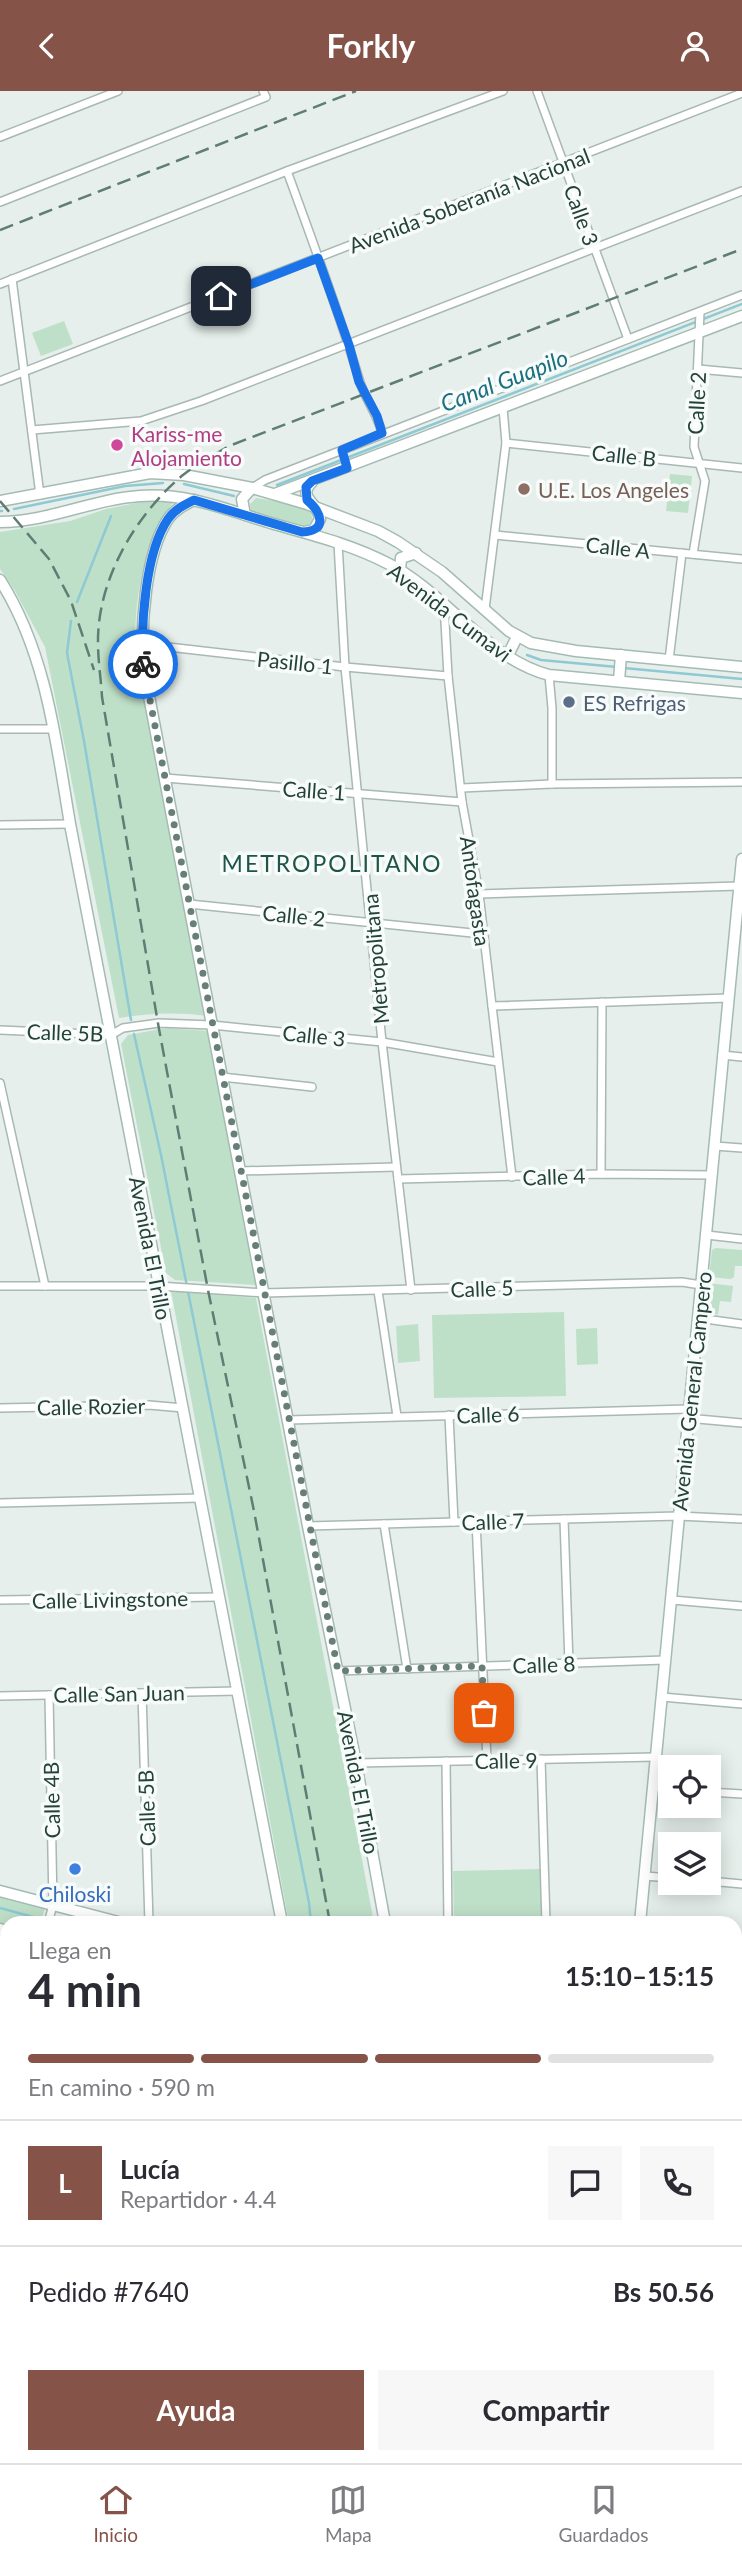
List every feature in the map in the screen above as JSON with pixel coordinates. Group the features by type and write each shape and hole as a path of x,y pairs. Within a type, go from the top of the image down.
{"main road":[{"path":"274,494 742,316"},
{"name":"Avenida Cumavi","path":"0,501 40,495 132,474 150,473 184,475 252,488 378,531 442,572 517,637 531,643 621,657 742,667"},
{"path":"302,532 314,530 320,519 318,509 305,495 306,487 312,481"},
{"path":"245,515 243,499 252,488"},
{"name":"Avenida Cumavi","path":"0,522 44,516 139,496 163,495 194,500 338,543 369,555 420,583 530,670 548,675 620,678 742,692"},
{"name":"Avenida El Trillo","path":"194,500 181,506 168,518 155,549 143,612 143,665 384,1916"},
{"path":"400,571 401,558 416,554"},
{"name":"Avenida El Trillo","path":"0,580 10,596 39,664 54,729 70,824 281,1916"},
{"path":"508,655 517,637"},
{"path":"620,678 621,657"},
{"name":"Avenida General Campero","path":"641,1916 688,1413 708,1235 722,1055 728,998 737,965 742,859"},
{"path":"0,1891 52,1908 89,1916"}],"street":[{"path":"0,137 118,91"},
{"path":"0,284 287,170 503,91"},
{"name":"Calle 3","path":"537,91 628,339"},
{"name":"Avenida Soberanía Nacional","path":"0,381 742,93"},
{"path":"0,202 264,94"},
{"path":"287,170 349,345 359,382 377,416 382,433"},
{"path":"32,430 141,421 201,401 742,191"},
{"path":"12,279 40,495"},
{"path":"252,488 265,480 382,433 556,369 742,295"},
{"name":"Calle 2","path":"693,554 705,481 694,447 699,314"},
{"path":"698,369 742,373"},
{"path":"485,609 506,443 503,408"},
{"name":"Calle B","path":"506,443 742,468"},
{"path":"342,451 347,466"},
{"name":"Calle A","path":"495,535 742,559"},
{"name":"Metropolitana","path":"338,543 345,667 411,1290"},
{"path":"669,660 682,554"},
{"name":"Antofagasta","path":"444,604 448,676 461,787 479,894 512,1177"},
{"name":"Pasillo 1","path":"142,644 448,676"},
{"path":"548,675 552,708 552,784"},
{"path":"0,729 54,729"},
{"name":"Calle 1","path":"165,778 463,802"},
{"path":"461,787 742,782"},
{"path":"0,825 70,824"},
{"path":"479,894 739,886"},
{"name":"Calle 2","path":"189,904 482,935"},
{"path":"492,1006 728,998"},
{"path":"601,1174 603,1002"},
{"name":"Calle 5B","path":"0,1030 111,1035 122,1028 159,1023 212,1025"},
{"name":"Calle 3","path":"212,1025 383,1042 498,1062"},
{"path":"722,1055 742,1057"},
{"path":"222,1077 312,1087"},
{"path":"0,1083 45,1286"},
{"path":"715,1146 742,1148"},
{"path":"240,1171 396,1167"},
{"name":"Calle 4","path":"398,1179 601,1174 711,1175"},
{"path":"708,1235 742,1239"},
{"name":"Calle 5","path":"0,1286 161,1286 264,1293 682,1282 701,1285"},
{"path":"378,1291 397,1416"},
{"path":"698,1318 742,1324"},
{"name":"Calle Rozier","path":"0,1408 149,1405 183,1408"},
{"name":"Calle 6","path":"288,1420 449,1415 688,1413 742,1423"},
{"path":"449,1415 454,1522"},
{"path":"0,1503 200,1498"},
{"name":"Calle 7","path":"308,1526 678,1515 742,1519"},
{"path":"564,1519 569,1664"},
{"path":"476,1521 487,1760"},
{"path":"384,1524 407,1669"},
{"name":"Calle Livingstone","path":"0,1601 219,1597"},
{"path":"672,1600 742,1606"},
{"name":"Calle 8","path":"338,1671 665,1660"},
{"name":"Calle San Juan","path":"0,1696 238,1691"},
{"name":"Calle 5B","path":"142,1693 149,1916"},
{"name":"Calle 4B","path":"49,1695 52,1908 50,1916"},
{"path":"662,1697 742,1704"},
{"name":"Calle 9","path":"356,1763 656,1757"},
{"path":"541,1759 546,1916"},
{"path":"446,1761 448,1916"},
{"path":"653,1787 658,1787"},
{"path":"721,1792 742,1794"},
{"path":"645,1876 658,1877"},
{"path":"721,1882 742,1884"}],"green space":[{"path":"64,321 73,344 41,356 32,333"},
{"path":"670,474 692,476 688,513 666,511"},
{"path":"256,498 282,502 310,511 313,520 307,527 300,527 271,519 251,511 250,504"},
{"path":"141,502 173,502 154,536 143,571 135,647 208,1016 164,1014 119,1018 45,647 0,569 0,532 70,521 106,509"},
{"path":"166,1028 210,1031 258,1285 175,1280 166,1273 121,1044 128,1035"},
{"path":"712,1250 742,1250 742,1266 735,1266 734,1277 731,1279 709,1277"},
{"path":"708,1283 733,1286 731,1302 720,1301 718,1315 708,1312 705,1307"},
{"path":"171,1291 256,1298 373,1916 288,1916"},
{"path":"564,1312 566,1396 434,1398 432,1315"},
{"path":"418,1324 420,1361 398,1363 396,1326"},
{"path":"597,1328 598,1364 577,1365 576,1329"},
{"path":"540,1869 542,1916 454,1916 453,1871"},
{"path":"0,1895 46,1906 42,1916 0,1916"}],"waterway":[{"name":"Canal Guapilo","path":"277,485 742,304"},
{"path":"14,509 125,486 163,483"},
{"path":"184,484 234,496"},
{"path":"77,602 111,516"},
{"path":"71,621 67,653 131,1020"},
{"path":"527,655 541,660 617,667"},
{"path":"624,668 742,679"},
{"path":"134,1034 161,1155 310,1916"},
{"path":"0,1908 29,1916"}],"railway":[{"path":"0,230 356,91"},
{"path":"329,1916 254,1511 208,1290 159,1029 102,697 98,643 104,596 122,550 150,509 183,475 229,446 742,249"},
{"path":"0,501 49,559 71,601 94,670"}],"way so far":[{"path":"143,664 338,1671 482,1666 484,1713"}],"place":[{"name":"Kariss-me Alojamiento","path":"117,445"},
{"name":"U.E. Los Angeles","path":"524,489"},
{"name":"ES Refrigas","path":"569,702"},
{"name":"Chiloski","path":"75,1869"}],"district":[{"name":"METROPOLITANO","path":"332,863"}],"route":[{"path":"143,664 143,612 155,549 168,518 181,506 194,500 309,532 318,525 320,513 307,500 306,487 312,481 347,468 342,450 382,433 372,404 359,382 349,345 318,258 221,296"}]}
